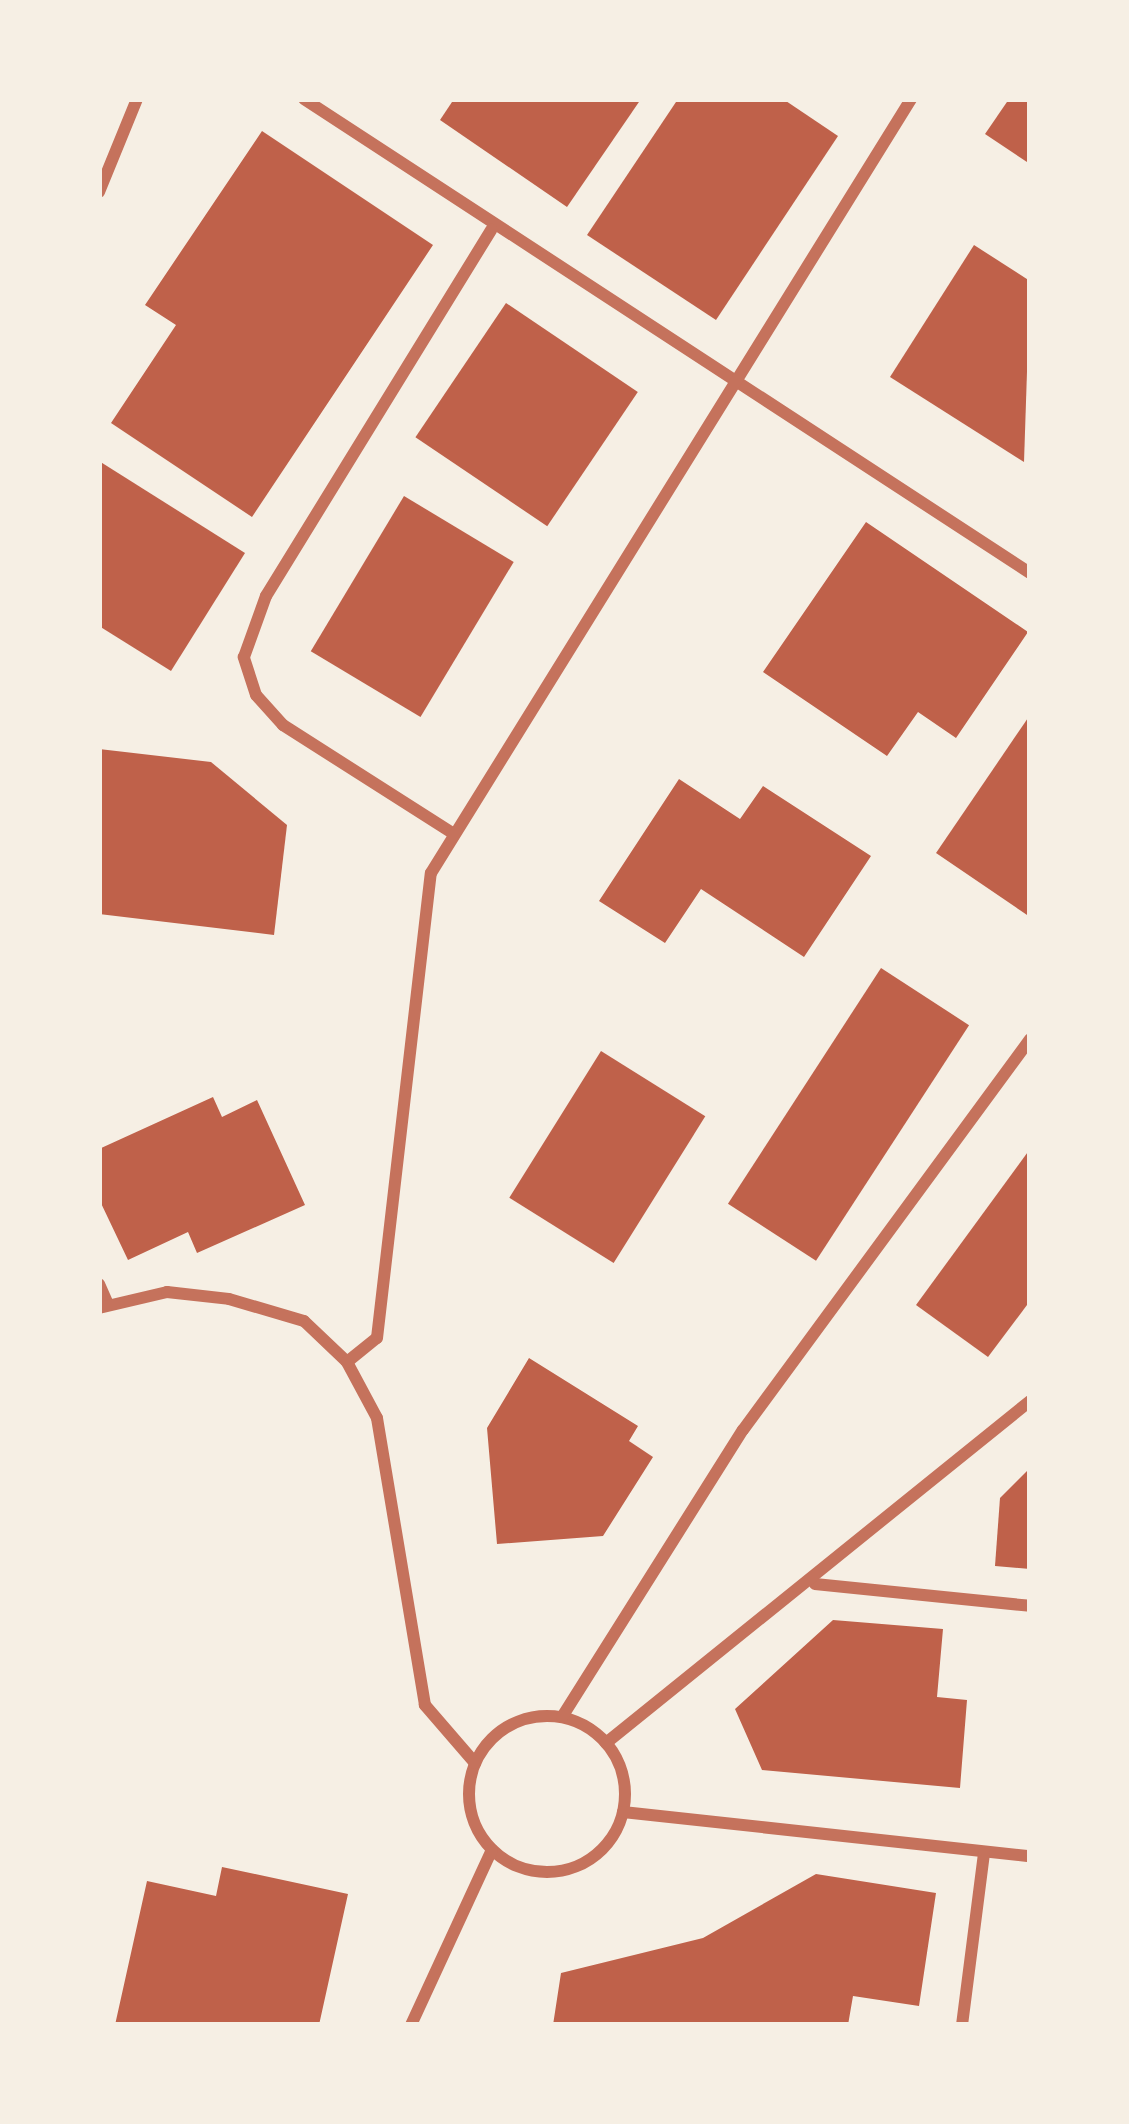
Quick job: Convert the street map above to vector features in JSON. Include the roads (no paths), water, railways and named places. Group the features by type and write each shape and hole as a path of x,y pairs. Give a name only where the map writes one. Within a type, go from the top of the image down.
{"street":[{"path":"99,192 137,99"},
{"path":"304,99 491,230 1030,573"},
{"path":"347,1362 377,1337 420,935 431,873 911,99"},
{"path":"454,834 283,725 256,695 244,657 266,596 491,230"},
{"path":"562,1717 743,1430 1030,1039"},
{"path":"99,1284 103,1306 167,1292 229,1299 304,1321 347,1362 377,1418 424,1706 475,1763"},
{"path":"606,1743 814,1584 1030,1401"},
{"path":"814,1584 1030,1606"},
{"path":"562,1717 606,1743 623,1812 599,1852 557,1872 492,1850 470,1810 475,1763 510,1724 562,1717"},
{"path":"623,1812 1030,1856"},
{"path":"411,2025 492,1850"},
{"path":"962,2025 984,1852"}]}
